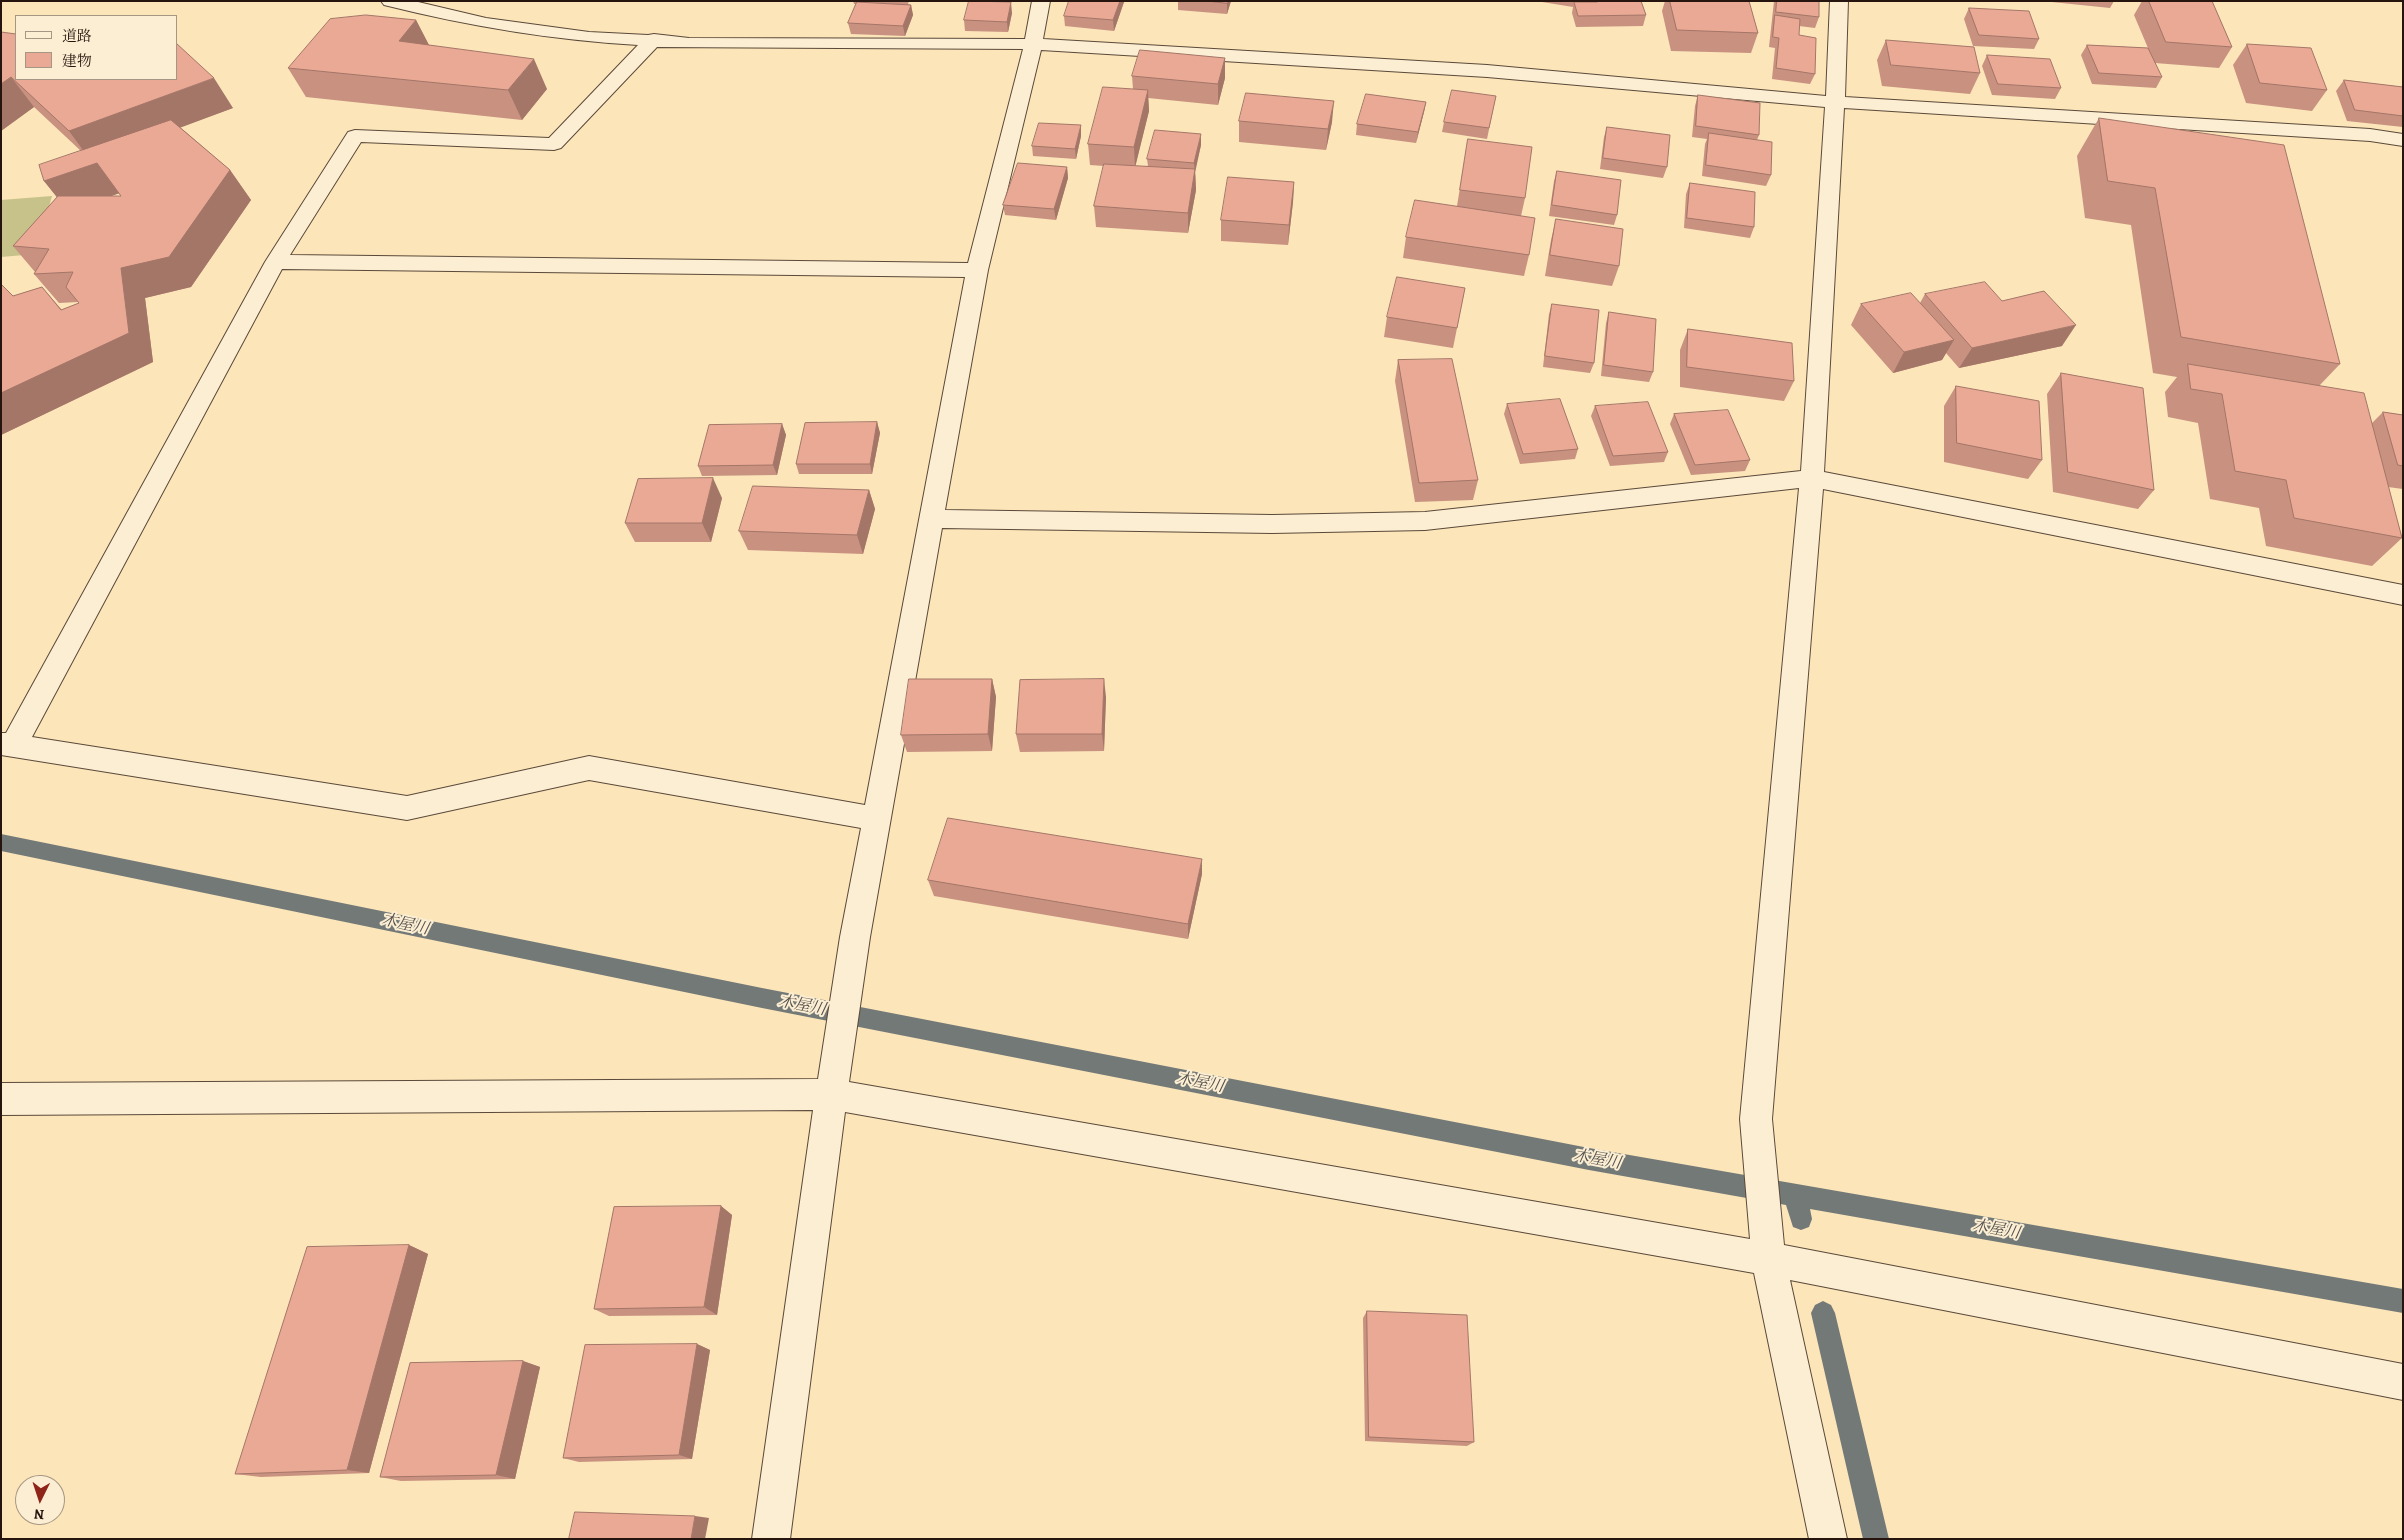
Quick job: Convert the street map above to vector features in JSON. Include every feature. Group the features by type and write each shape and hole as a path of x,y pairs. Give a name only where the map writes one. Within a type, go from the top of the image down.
{"street":[{"path":"390,1 496,24 589,37 654,39 689,43 1033,44 1487,71 1835,102 2370,135 2403,140"},
{"path":"771,1539 831,1094 855,937 977,270 1033,44 1041,1"},
{"path":"1828,1539 1768,1259 1756,1119 1812,478 1835,102 1839,1"},
{"path":"654,39 554,144 355,136 276,262 7,745 407,808 589,768 876,819"},
{"path":"276,262 977,270"},
{"path":"931,519 1272,524 1425,521 1812,478 2403,595"},
{"path":"1,1099 831,1094 1768,1259 2403,1382"}],"shaded area":[{"path":"52,196 36,254 1,257 1,200"}],"building":[{"path":"969,1 1011,2 1007,22 964,20"},
{"path":"1069,1 1120,1 1113,20 1064,16"},
{"path":"1207,1 1228,1 1227,3"},
{"path":"1641,1 1646,15 1578,16 1574,2"},
{"path":"1670,1 1749,1 1758,33 1677,30"},
{"path":"1777,1 1819,1 1819,17 1776,12"},
{"path":"2149,1 2212,1 2232,47 2166,42"},
{"path":"857,2 911,5 903,26 848,23"},
{"path":"1969,8 2029,11 2039,39 1979,35"},
{"path":"366,15 416,20 399,41 534,59 508,90 288,68 330,19"},
{"path":"1775,15 1800,19 1799,35 1816,38 1815,74 1776,68 1779,38 1773,37"},
{"path":"1,32 15,34 15,80 178,80 178,45 214,78 69,131 11,77 1,84"},
{"path":"1886,40 1974,47 1980,73 1891,65"},
{"path":"2247,44 2311,48 2327,90 2260,83"},
{"path":"2087,45 2148,48 2162,77 2099,73"},
{"path":"1140,50 1225,58 1218,84 1132,76"},
{"path":"1987,55 2050,59 2061,88 1998,84"},
{"path":"2344,80 2403,87 2403,116 2355,110"},
{"path":"1103,87 1148,90 1134,147 1088,144"},
{"path":"1452,90 1496,96 1489,128 1444,122"},
{"path":"1246,93 1334,101 1328,129 1239,121"},
{"path":"1366,94 1426,102 1418,132 1357,124"},
{"path":"1698,95 1760,103 1759,135 1696,126"},
{"path":"2099,118 2284,145 2340,364 2181,337 2155,188 2108,181"},
{"path":"171,120 230,170 169,257 121,268 129,333 1,393 1,284 13,296 42,287 61,310 79,303 66,287 73,272 34,274 49,249 13,246 58,196 121,196 97,163 44,181 39,165"},
{"path":"1039,123 1081,125 1075,149 1032,146"},
{"path":"1607,127 1670,135 1667,167 1603,158"},
{"path":"1155,130 1201,134 1194,163 1147,159"},
{"path":"1709,133 1772,142 1771,175 1706,165"},
{"path":"1468,139 1532,147 1525,198 1460,190"},
{"path":"1018,163 1067,167 1054,209 1003,205"},
{"path":"1104,164 1195,169 1188,213 1094,206"},
{"path":"1557,171 1621,180 1617,215 1552,205"},
{"path":"1228,177 1294,182 1289,225 1221,220"},
{"path":"1690,183 1755,192 1754,227 1687,218"},
{"path":"1415,200 1535,218 1529,255 1406,237"},
{"path":"1556,219 1623,229 1619,266 1550,255"},
{"path":"1397,277 1465,288 1457,328 1387,317"},
{"path":"1985,282 2002,301 2044,291 2076,325 1972,348 1925,294"},
{"path":"1911,293 1954,340 1904,352 1861,304"},
{"path":"1552,304 1599,310 1594,363 1545,356"},
{"path":"1609,312 1656,319 1653,372 1604,365"},
{"path":"1688,329 1792,343 1794,381 1687,367"},
{"path":"1452,359 1478,480 1419,483 1398,360"},
{"path":"2188,364 2364,393 2402,538 2294,518 2286,480 2235,471 2222,394 2191,389"},
{"path":"2061,373 2143,388 2154,490 2068,472"},
{"path":"1956,386 2039,401 2042,460 1957,443"},
{"path":"1560,399 1578,449 1523,454 1507,404"},
{"path":"1648,402 1668,452 1613,456 1595,406"},
{"path":"1728,410 1750,460 1695,465 1674,414"},
{"path":"2383,412 2403,415 2403,466 2398,465"},
{"path":"877,422 870,464 796,464 805,423"},
{"path":"782,424 773,465 698,466 709,425"},
{"path":"713,478 702,523 625,523 638,479"},
{"path":"753,486 869,490 857,535 739,531"},
{"path":"909,679 992,679 988,734 901,735"},
{"path":"1104,679 1102,734 1016,734 1020,680"},
{"path":"948,818 1202,859 1188,924 928,880"},
{"path":"721,1206 704,1307 594,1309 614,1207"},
{"path":"409,1245 347,1470 235,1474 307,1247"},
{"path":"1367,1311 1467,1315 1474,1442 1369,1437"},
{"path":"697,1344 679,1455 563,1458 585,1345"},
{"path":"523,1361 496,1475 380,1477 410,1363"},
{"path":"575,1512 695,1516 691,1539 569,1539"}],"waterway":[{"name":"木屋川","path":"1,842 762,998 1589,1159 2403,1301"},
{"path":"1795,1195 1801,1219"},
{"path":"1823,1313 1876,1539"}]}
